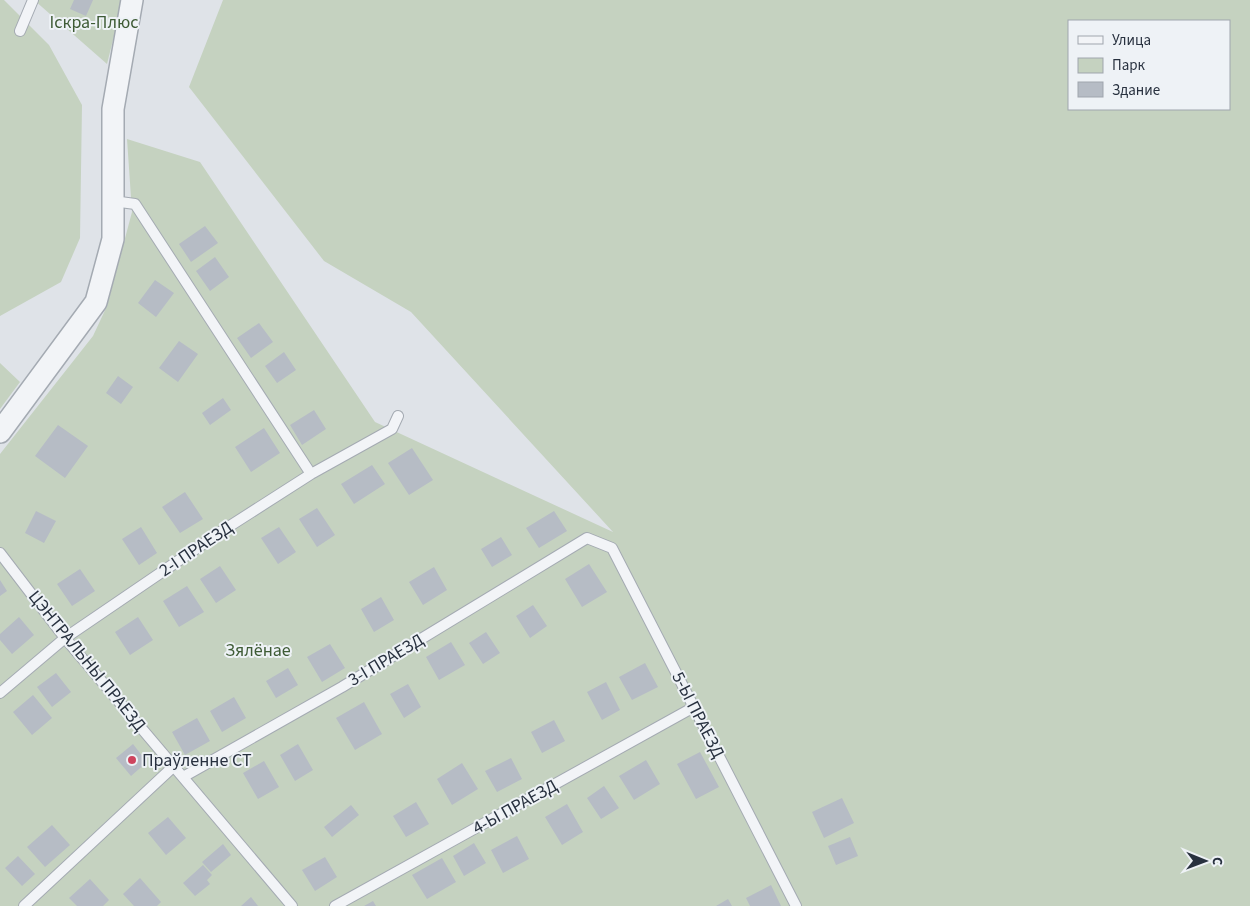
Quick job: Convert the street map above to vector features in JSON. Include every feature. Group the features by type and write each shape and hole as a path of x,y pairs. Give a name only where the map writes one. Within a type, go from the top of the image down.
{"street":[{"path":"0,432 96,302 113,239 113,109 132,0"}],"lane":[{"path":"20,31 33,0"},
{"path":"113,201 135,204 311,474"},
{"name":"2-І ПРАЕЗД","path":"0,693 65,638 222,531 311,474 392,429 398,416"},
{"name":"5-Ы ПРАЕЗД","path":"587,538 612,548 796,906"},
{"name":"3-І ПРАЕЗД","path":"183,777 342,687 587,538"},
{"name":"ЦЭНТРАЛЬНЫ ПРАЕЗД","path":"0,553 65,638 292,906"},
{"name":"4-Ы ПРАЕЗД","path":"335,906 694,707"},
{"path":"24,906 174,766"}],"green space":[{"path":"0,0 4,0 49,45 82,105 80,238 61,282 0,316"},
{"name":"Іскра-Плюс","path":"34,0 123,0 107,64 42,7"},
{"name":"Зялёнае","path":"223,0 1250,0 1250,906 0,906 0,454 93,336 107,306 132,212 127,139 200,162 375,422 613,532 411,312 324,261 189,87"},
{"path":"0,363 20,382 0,409"}],"building":[{"path":"74,0 93,0 86,16 70,9"},
{"path":"205,226 218,243 191,262 179,244"},
{"path":"215,257 229,277 210,291 196,271"},
{"path":"155,280 174,293 156,317 138,303"},
{"path":"259,323 273,342 251,358 237,338"},
{"path":"179,341 198,354 178,382 159,368"},
{"path":"284,352 296,370 277,383 265,366"},
{"path":"118,376 133,387 121,404 106,393"},
{"path":"223,398 231,410 210,425 202,413"},
{"path":"314,410 326,429 302,445 290,425"},
{"path":"58,425 88,446 65,478 35,456"},
{"path":"264,428 280,453 251,472 235,447"},
{"path":"412,448 433,480 409,495 388,463"},
{"path":"372,465 385,484 354,504 341,484"},
{"path":"185,492 203,519 180,533 162,507"},
{"path":"317,508 335,535 317,547 299,519"},
{"path":"36,511 56,521 44,543 25,533"},
{"path":"554,511 567,531 539,548 526,528"},
{"path":"141,527 157,553 139,565 122,539"},
{"path":"279,527 296,552 278,564 261,538"},
{"path":"501,537 512,555 492,567 481,549"},
{"path":"589,564 607,592 582,607 565,579"},
{"path":"220,566 236,590 216,603 200,579"},
{"path":"434,567 447,590 423,605 409,582"},
{"path":"80,569 95,591 72,606 57,584"},
{"path":"0,580 7,591 0,596"},
{"path":"187,586 204,612 179,627 163,601"},
{"path":"381,597 394,620 374,632 361,609"},
{"path":"533,605 547,626 530,638 516,616"},
{"path":"19,617 34,635 12,654 0,640 0,634"},
{"path":"138,617 153,640 130,655 115,632"},
{"path":"486,632 500,653 483,664 469,643"},
{"path":"451,642 465,665 439,680 426,657"},
{"path":"330,644 345,668 322,682 307,657"},
{"path":"645,663 658,687 632,700 619,677"},
{"path":"288,668 298,685 276,698 266,681"},
{"path":"56,673 71,692 52,707 37,687"},
{"path":"606,682 620,710 602,720 587,692"},
{"path":"408,684 421,707 404,718 390,694"},
{"path":"33,695 52,718 32,735 13,712"},
{"path":"234,697 246,718 222,732 210,711"},
{"path":"364,702 382,734 355,750 336,718"},
{"path":"197,718 210,741 185,755 172,732"},
{"path":"554,720 565,741 542,753 531,732"},
{"name":"Праўленне СТ","path":"133,744 147,762 131,776 116,758"},
{"path":"298,744 313,770 295,781 280,755"},
{"path":"700,752 719,787 696,799 677,764"},
{"path":"511,758 522,779 497,792 485,771"},
{"path":"646,760 660,784 634,800 619,776"},
{"path":"264,761 279,787 258,799 243,773"},
{"path":"462,763 478,789 452,805 437,779"},
{"path":"604,786 619,808 601,819 587,798"},
{"path":"842,798 854,823 824,838 812,812"},
{"path":"416,802 429,824 406,837 393,816"},
{"path":"567,804 583,832 562,845 545,817"},
{"path":"351,805 359,815 332,837 324,827"},
{"path":"168,817 186,838 166,855 148,833"},
{"path":"52,825 70,845 45,867 27,847"},
{"path":"517,836 529,859 503,873 491,850"},
{"path":"850,837 858,856 836,865 828,846"},
{"path":"474,843 486,863 464,876 453,856"},
{"path":"223,844 231,855 211,872 202,862"},
{"path":"18,856 35,874 22,886 5,868"},
{"path":"325,857 337,877 315,891 302,870"},
{"path":"442,858 456,882 427,899 412,875"},
{"path":"203,865 212,875 207,880 210,884 195,896 183,883"},
{"path":"140,878 161,902 157,906 134,906 123,894"},
{"path":"90,879 109,900 103,906 77,906 69,898"},
{"path":"771,885 781,906 750,906 746,898"},
{"path":"251,897 258,906 241,906"},
{"path":"728,899 732,906 716,906"},
{"path":"373,901 376,906 364,906"}],"place":[{"name":"Праўленне СТ","path":"132,760"}]}
